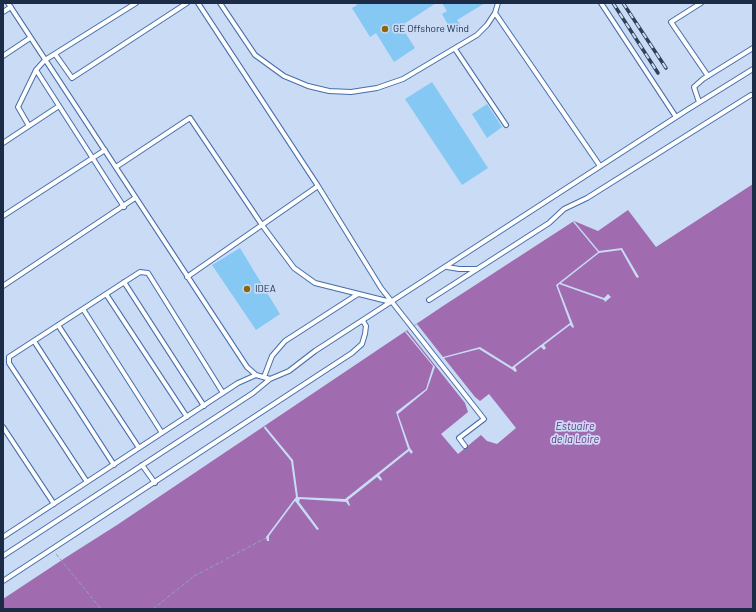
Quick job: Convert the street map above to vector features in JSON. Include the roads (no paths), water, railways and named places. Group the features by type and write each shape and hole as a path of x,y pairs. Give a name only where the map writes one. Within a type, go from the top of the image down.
{"lane":[{"path":"30,126 18,106 36,70 45,60 136,3"},
{"path":"55,54 72,78 182,4 187,3"},
{"path":"198,3 318,186 381,288 484,419 459,438 465,446"},
{"path":"220,3 255,55 284,76 308,86 329,91 352,92 378,88 403,79 455,49 477,35 487,25 495,12 498,3"},
{"path":"600,3 676,117"},
{"path":"701,3 671,22 708,76"},
{"path":"3,12 9,5 247,367 256,375 270,378"},
{"path":"495,12 600,166"},
{"path":"3,56 30,38"},
{"path":"699,102 694,87 708,76 753,48"},
{"path":"455,49 506,125"},
{"path":"3,556 253,393 270,378 289,371 315,352 600,166 753,69"},
{"path":"36,70 124,207"},
{"path":"429,300 549,223 564,209 587,198 751,95"},
{"path":"3,143 59,106"},
{"path":"116,167 190,118 262,225 294,268 315,283 392,302"},
{"path":"3,216 105,150"},
{"path":"187,277 318,186"},
{"path":"3,286 136,198"},
{"path":"447,266 459,269 477,269"},
{"path":"87,482 9,363 9,357 82,309 140,272 148,273 223,393"},
{"path":"124,282 204,406"},
{"path":"106,294 187,417"},
{"path":"264,377 272,356 284,341 358,294"},
{"path":"82,309 162,433"},
{"path":"3,581 352,353 362,344 366,326 363,321"},
{"path":"58,325 139,448"},
{"path":"34,341 114,465"},
{"path":"3,537 238,383 256,375"},
{"path":"3,427 54,504"},
{"path":"142,465 155,483"}],"water":[{"name":"Estuaire de la Loire","path":"753,184 753,609 3,609 3,599 117,525 443,306 574,221 598,231 628,210 656,247"}],"railway":[{"path":"613,3 658,73"},
{"path":"623,3 666,68"}],"place":[{"name":"GE Offshore Wind","path":"385,29"},
{"name":"IDEA","path":"247,289"}]}
